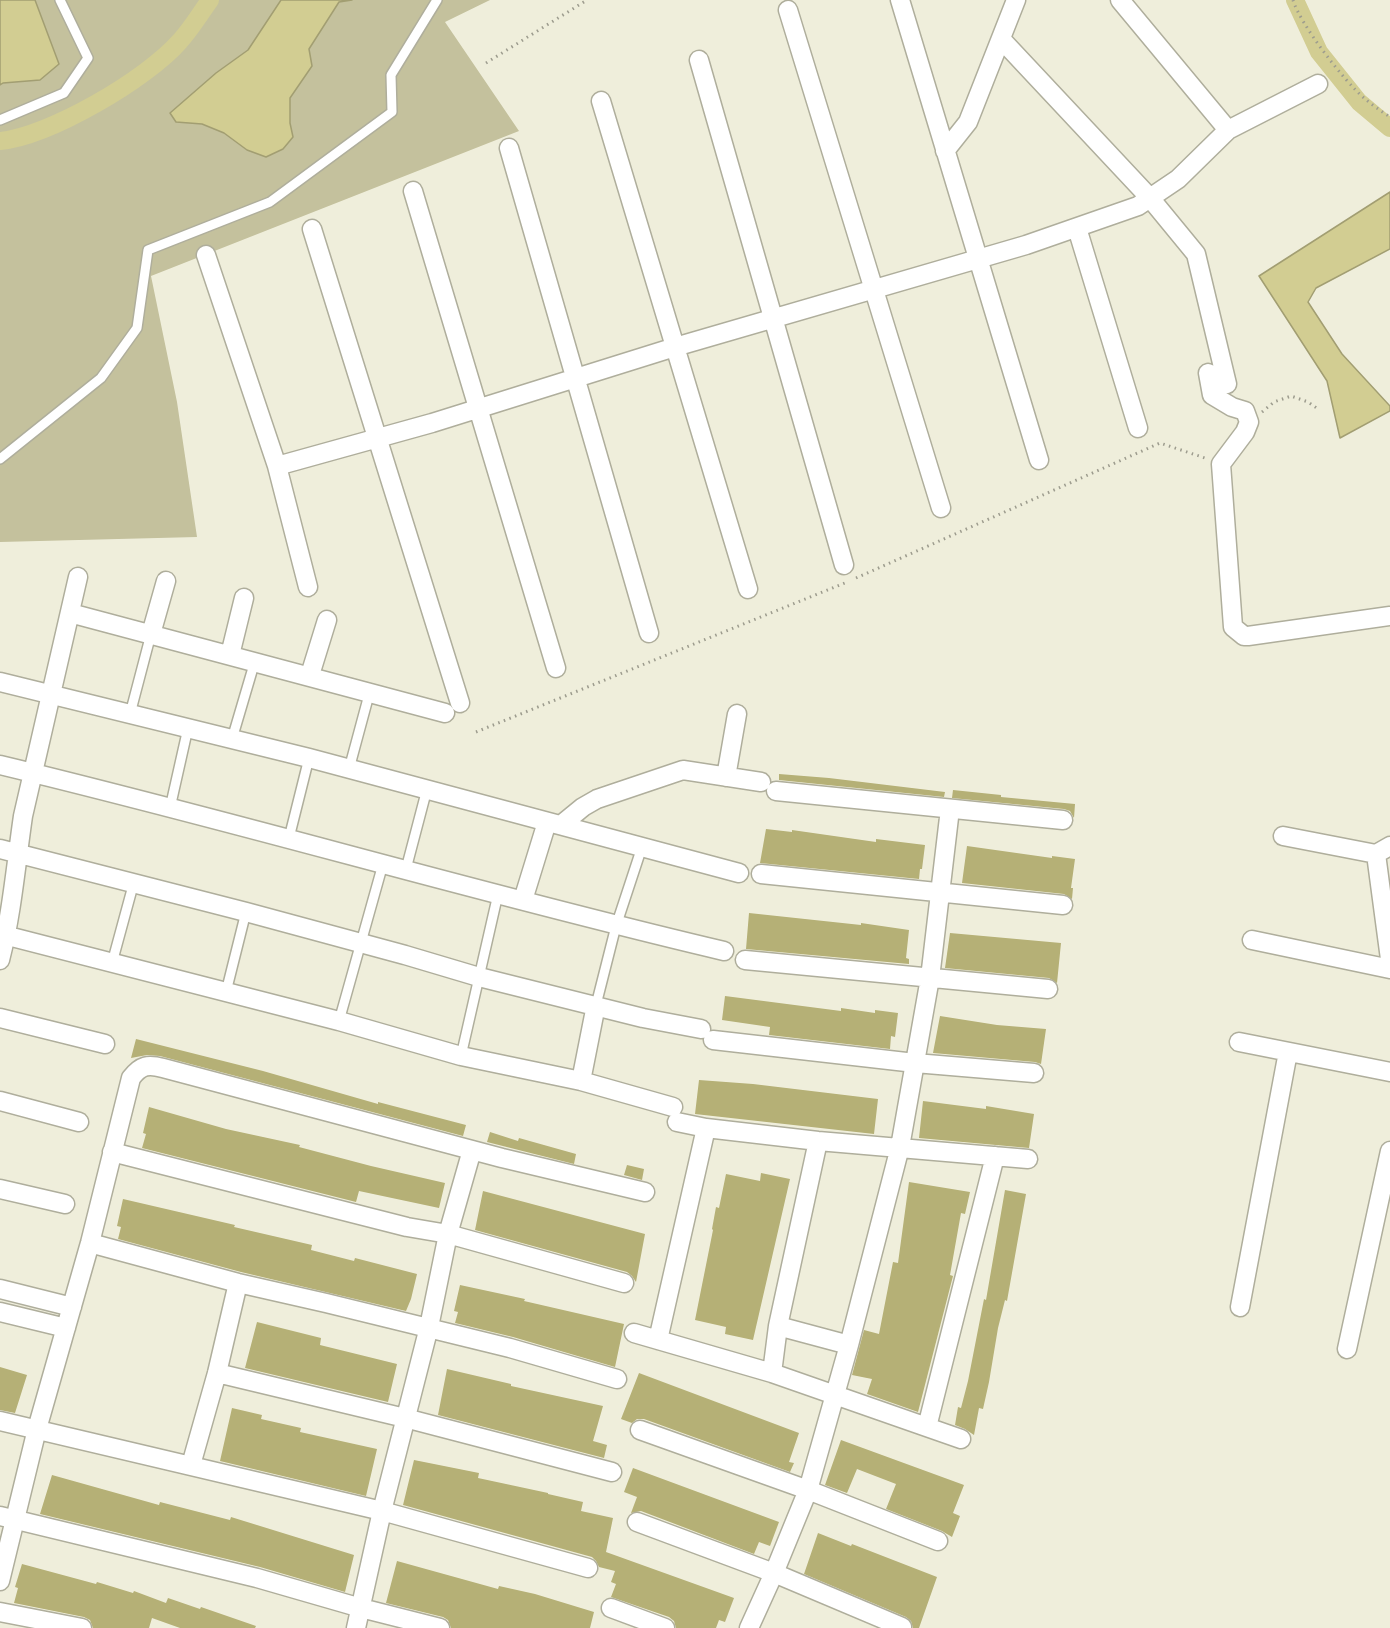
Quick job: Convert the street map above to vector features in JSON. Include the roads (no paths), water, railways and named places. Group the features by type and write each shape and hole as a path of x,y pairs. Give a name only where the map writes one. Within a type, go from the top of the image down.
{"street":[{"path":"900,0 1039,460"},
{"path":"945,151 968,122 1016,0"},
{"path":"1120,0 1228,130"},
{"path":"788,10 942,508"},
{"path":"1001,39 1150,198 1196,254 1227,384"},
{"path":"699,60 844,565"},
{"path":"277,466 978,259 1138,206 1178,179 1228,130 1318,84"},
{"path":"601,101 748,589"},
{"path":"509,148 649,633"},
{"path":"413,191 556,668"},
{"path":"1077,228 1138,428"},
{"path":"70,613 370,691 453,708 378,438 312,229"},
{"path":"206,255 277,466 308,587"},
{"path":"1208,373 1212,394 1232,407 1245,411 1249,422 1245,432 1221,464 1233,627 1244,636 1248,636 1390,616"},
{"path":"0,960 24,816 78,577"},
{"path":"151,634 166,581"},
{"path":"230,655 244,598"},
{"path":"310,675 327,620"},
{"path":"0,682 309,758 739,873"},
{"path":"726,777 737,714"},
{"path":"0,765 289,838 616,926 724,951"},
{"path":"523,900 554,824 597,799 683,770 769,786 950,809 1063,820"},
{"path":"748,1628 774,1573 808,1490 849,1345 900,1147 930,978 950,809"},
{"path":"1283,836 1383,850 1390,959"},
{"path":"0,849 134,882 479,977 707,1034 915,1063 1034,1073"},
{"path":"761,874 1063,905"},
{"path":"3,935 339,1021 461,1056 581,1081 706,1128 818,1141 1028,1159"},
{"path":"1252,940 1390,969"},
{"path":"745,960 1048,988"},
{"path":"581,1081 596,1005"},
{"path":"0,1018 105,1044"},
{"path":"1239,1042 1390,1072"},
{"path":"1240,1307 1288,1052"},
{"path":"0,1581 8,1517 37,1429 72,1307 132,1078 142,1067 149,1065 471,1150 645,1192"},
{"path":"0,1101 79,1122"},
{"path":"658,1340 706,1128"},
{"path":"772,1373 778,1326 818,1141"},
{"path":"356,1628 382,1511 429,1327 447,1234 471,1150"},
{"path":"1347,1349 1390,1151"},
{"path":"112,1152 407,1227 447,1234 624,1282"},
{"path":"927,1427 995,1156"},
{"path":"0,1189 65,1204"},
{"path":"90,1243 238,1283 429,1327 617,1379"},
{"path":"191,1465 217,1373 238,1283"},
{"path":"0,1289 72,1307"},
{"path":"0,1312 66,1328"},
{"path":"778,1326 849,1345"},
{"path":"634,1333 772,1373 961,1438"},
{"path":"217,1373 405,1418 612,1472"},
{"path":"0,1421 382,1511 588,1568"},
{"path":"640,1430 808,1490 938,1541"},
{"path":"8,1517 257,1578 440,1628"},
{"path":"637,1522 774,1573 902,1627"},
{"path":"610,1608 665,1628"},
{"path":"0,1612 82,1628"}],"lane":[{"path":"0,120 64,93 88,58 60,0"},
{"path":"0,459 101,378 137,328 148,250 270,202 392,112 391,75 437,0"},
{"path":"130,714 151,634"},
{"path":"232,739 255,661"},
{"path":"349,769 370,691"},
{"path":"170,808 188,728"},
{"path":"289,838 309,758"},
{"path":"406,869 427,789"},
{"path":"596,1005 616,926 642,847"},
{"path":"339,1021 383,864"},
{"path":"111,963 134,882"},
{"path":"461,1056 498,894"},
{"path":"226,992 246,912"}],"waterway":[{"path":"0,141 45,129 122,88 165,56 180,41 210,0"},
{"path":"1295,0 1319,52 1359,102 1390,128"}]}
